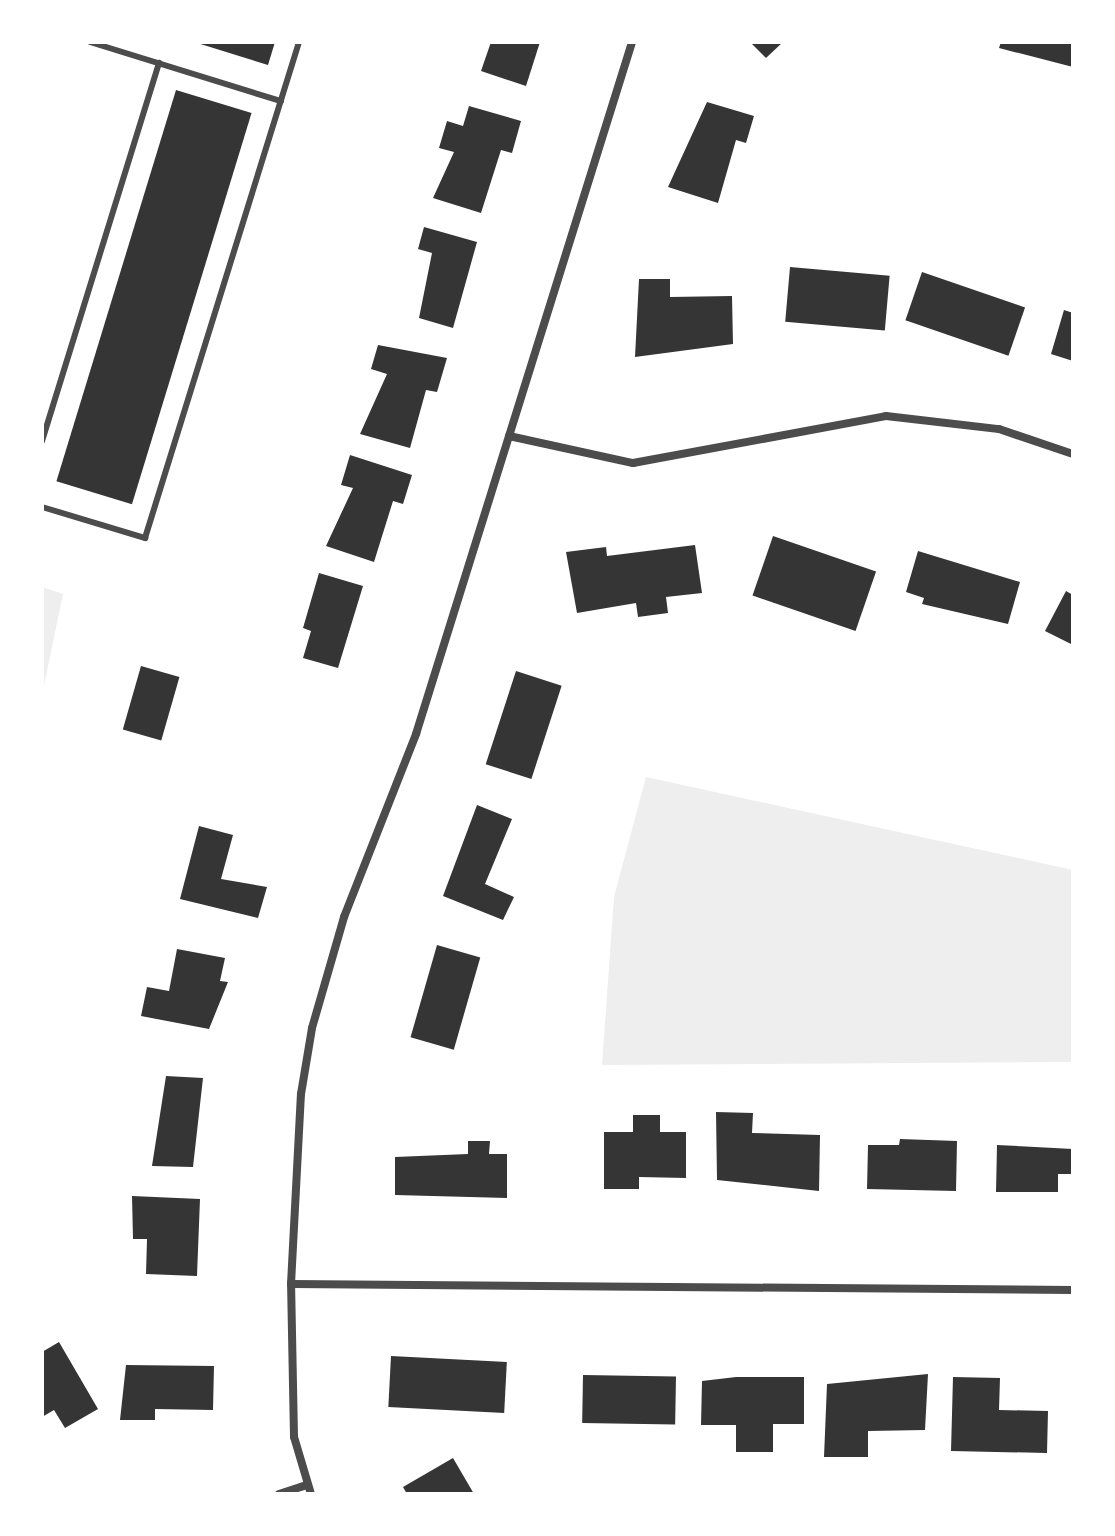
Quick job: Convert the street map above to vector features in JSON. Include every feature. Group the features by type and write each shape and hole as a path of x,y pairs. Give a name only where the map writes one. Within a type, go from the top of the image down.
{"street":[{"path":"311,1494 294,1437 291,1284 301,1094 312,1028 509,436 632,42"},
{"path":"509,436 633,463 886,416 999,429 1073,454"},
{"path":"291,1284 1073,1290"},
{"path":"279,1494 306,1485"}],"lane":[{"path":"90,42 281,101"},
{"path":"42,507 145,538 299,42"},
{"path":"42,441 159,63"}],"shaded area":[{"path":"42,587 63,594 42,695"},
{"path":"646,777 1073,870 1073,1062 602,1065 614,897"}],"building":[{"path":"194,42 275,42 268,65"},
{"path":"491,42 540,42 526,86 481,71"},
{"path":"750,42 783,42 766,58"},
{"path":"1001,42 1073,42 1073,67 999,48"},
{"path":"176,90 252,113 132,504 56,481"},
{"path":"707,102 754,116 746,143 736,140 718,203 668,187"},
{"path":"469,106 521,121 512,153 501,150 481,213 433,198 454,152 439,148 447,121 463,126"},
{"path":"424,227 477,242 453,328 419,318 432,253 418,249"},
{"path":"790,267 890,276 885,331 785,322"},
{"path":"922,272 1025,307 1008,356 905,320"},
{"path":"639,279 670,279 670,297 732,296 733,344 635,357"},
{"path":"1064,310 1073,313 1073,361 1051,354"},
{"path":"378,345 447,358 437,392 426,390 410,448 360,434 387,374 371,369"},
{"path":"350,455 412,475 403,504 393,501 374,562 326,546 353,488 341,485"},
{"path":"773,536 876,571 856,631 752,596"},
{"path":"695,545 702,593 666,597 668,613 638,617 636,603 577,613 566,552 606,547 607,556"},
{"path":"918,551 1020,582 1008,624 922,604 924,598 906,592"},
{"path":"319,573 363,586 338,668 303,658 311,631 303,628"},
{"path":"1066,591 1073,595 1073,645 1045,631"},
{"path":"141,666 179,677 161,740 123,729"},
{"path":"516,671 562,686 531,779 486,764"},
{"path":"477,805 512,819 485,884 514,897 503,920 443,896"},
{"path":"199,826 233,835 221,879 267,887 258,918 180,899"},
{"path":"437,945 480,957 454,1050 411,1037"},
{"path":"177,949 225,958 220,981 228,982 209,1029 141,1016 147,987 169,991"},
{"path":"166,1076 203,1078 193,1167 152,1166"},
{"path":"716,1112 753,1113 752,1133 820,1135 819,1191 717,1180"},
{"path":"633,1115 660,1115 660,1132 686,1132 686,1178 639,1177 639,1189 604,1189 604,1132 633,1132"},
{"path":"900,1139 957,1141 956,1191 867,1189 868,1145 899,1145"},
{"path":"468,1141 490,1141 489,1154 507,1154 507,1198 395,1195 395,1157 468,1154"},
{"path":"997,1145 1073,1149 1073,1174 1058,1174 1058,1192 996,1192"},
{"path":"132,1196 200,1199 197,1276 146,1274 147,1239 133,1239"},
{"path":"59,1342 98,1409 65,1428 54,1410 42,1417 42,1352"},
{"path":"391,1356 507,1362 504,1413 388,1407"},
{"path":"126,1365 214,1366 213,1410 155,1409 155,1420 120,1420"},
{"path":"928,1374 925,1430 868,1431 868,1457 824,1457 827,1384"},
{"path":"583,1375 676,1377 675,1425 582,1423"},
{"path":"736,1377 804,1377 804,1424 773,1424 773,1452 736,1452 736,1425 701,1425 702,1381"},
{"path":"953,1377 1000,1378 999,1410 1048,1411 1047,1453 951,1451"},
{"path":"453,1458 474,1494 407,1494 403,1487"}]}
